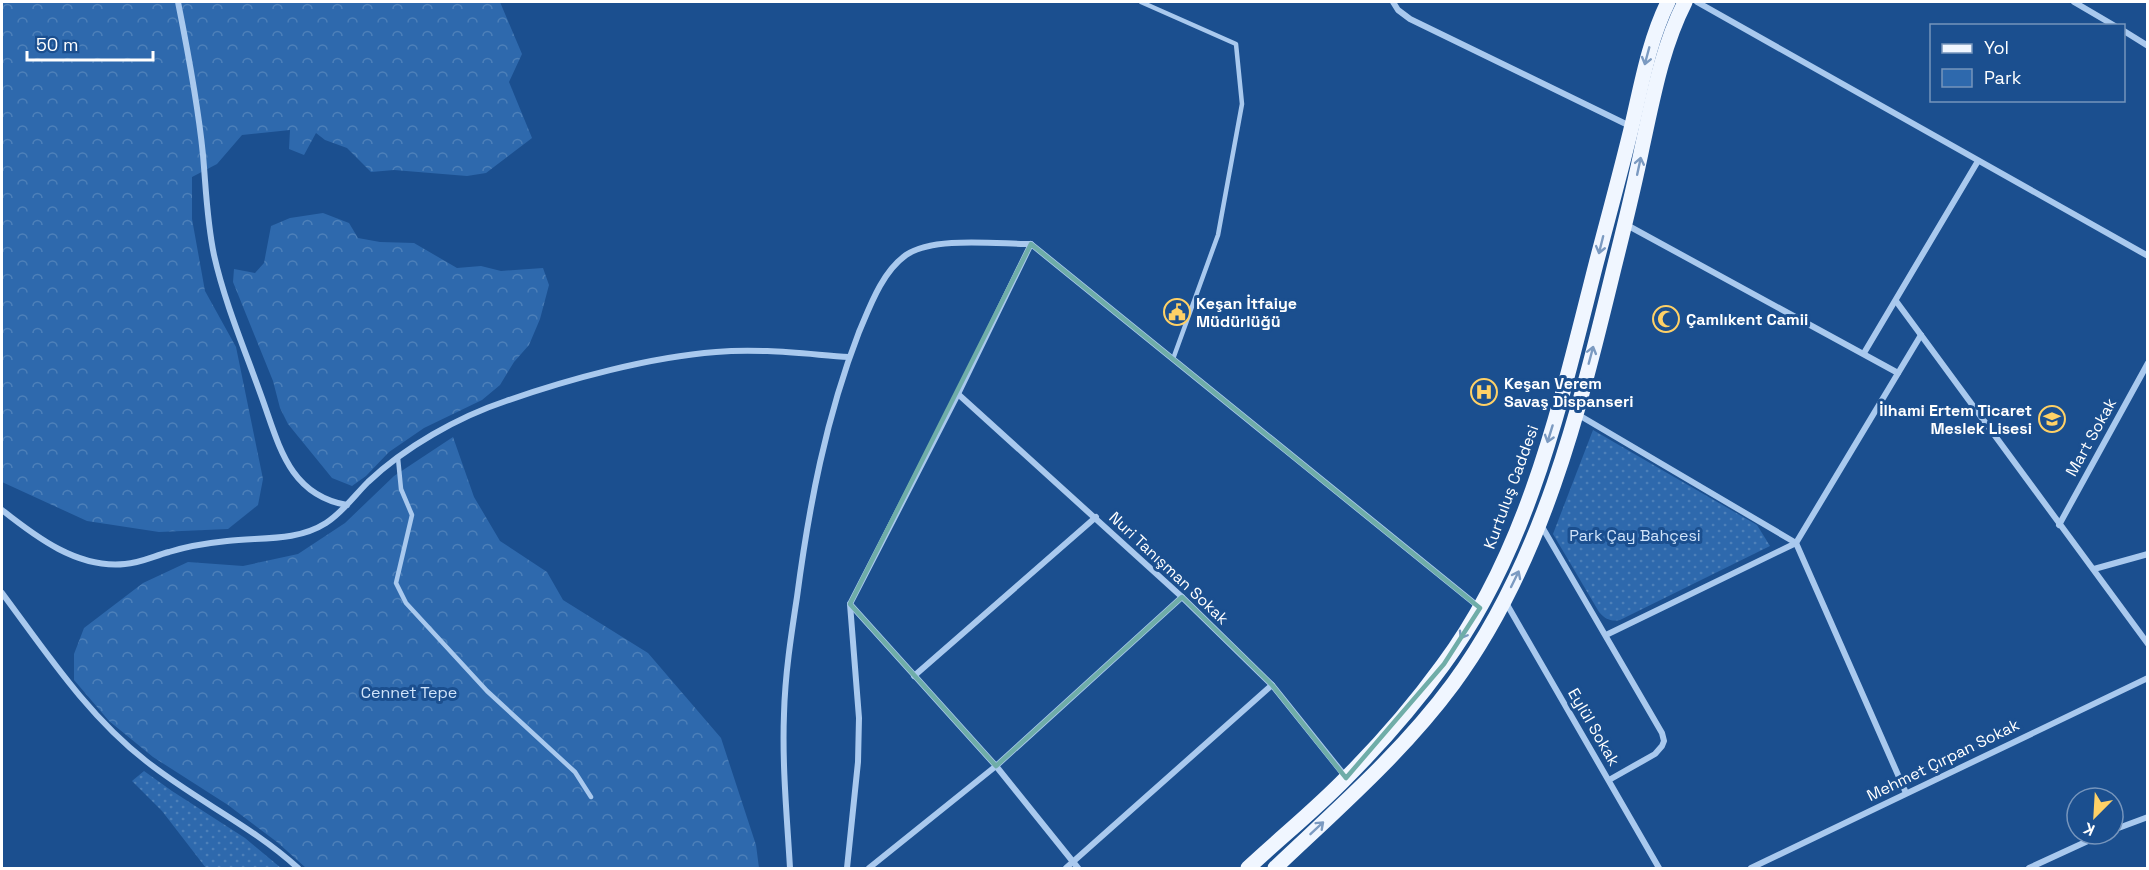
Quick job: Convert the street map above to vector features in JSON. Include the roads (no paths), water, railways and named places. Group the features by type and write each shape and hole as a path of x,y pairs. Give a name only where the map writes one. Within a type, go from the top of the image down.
{"main road":[{"name":"Kurtuluş Caddesi","path":"1260,865 1346,778 1431,681 1480,608 1515,534 1544,455 1580,329 1647,56 1668,2"},
{"name":"Kurtuluş Caddesi","path":"1260,865 1375,772 1430,713 1470,659 1505,600 1540,524 1576,413 1625,224 1663,59 1685,2"}],"street":[{"path":"178,2 198,115 208,223 219,274 235,324 281,451 303,484 332,502 347,505"},
{"path":"1394,2 1398,9 1410,19 1631,126"},
{"path":"1697,2 2148,256"},
{"path":"2074,2 2112,24"},
{"path":"2125,32 2148,46"},
{"path":"1864,353 1978,161"},
{"path":"1625,224 1898,373"},
{"path":"790,868 784,715 787,669 812,496 825,439 849,357 866,313 893,267 904,256 919,248 934,244 1031,244 1480,608"},
{"path":"847,868 858,762 859,717 850,604 958,394 1031,244"},
{"path":"1896,301 2148,644"},
{"path":"1606,635 1796,543 1921,335"},
{"path":"2,510 37,537 64,552 96,562 123,565 206,544 248,538 293,536 324,524 398,458 441,430 504,401 586,377 669,358 717,351 849,357"},
{"name":"Mart Sokak","path":"2059,525 2148,363"},
{"name":"Nuri Tanışman Sokak","path":"958,394 1182,597 1272,685 1346,778"},
{"path":"1576,413 1796,543 1906,793"},
{"path":"914,676 1095,517"},
{"path":"1540,524 1662,733 1664,741 1654,754 1609,780"},
{"path":"2094,569 2148,554"},
{"path":"2,593 83,701 113,732 147,762 247,827 298,868"},
{"path":"869,868 996,766 1182,597"},
{"name":"Eylül Sokak","path":"1505,600 1659,868"},
{"path":"850,604 996,766 1078,868"},
{"name":"Mehmet Çırpan Sokak","path":"1751,868 2148,678"},
{"path":"1066,868 1272,685"},
{"path":"2125,826 2147,819"},
{"path":"2029,868 2077,846"}],"lane":[{"path":"1142,2 1236,44 1242,104 1218,235 1173,359"},
{"path":"398,458 402,489 412,515 396,584 406,603 487,691 575,772 591,797"}],"place":[{"name":"Keşan İtfaiye Müdürlüğü","path":"1177,312"},
{"name":"Çamlıkent Camii","path":"1666,319"},
{"name":"Keşan Verem Savaş Dispanseri","path":"1484,392"},
{"name":"İlhami Ertem Ticaret Meslek Lisesi","path":"2052,419"}],"park label":[{"name":"Park Çay Bahçesi","path":"1635,535"},
{"name":"Cennet Tepe","path":"409,692"}]}
